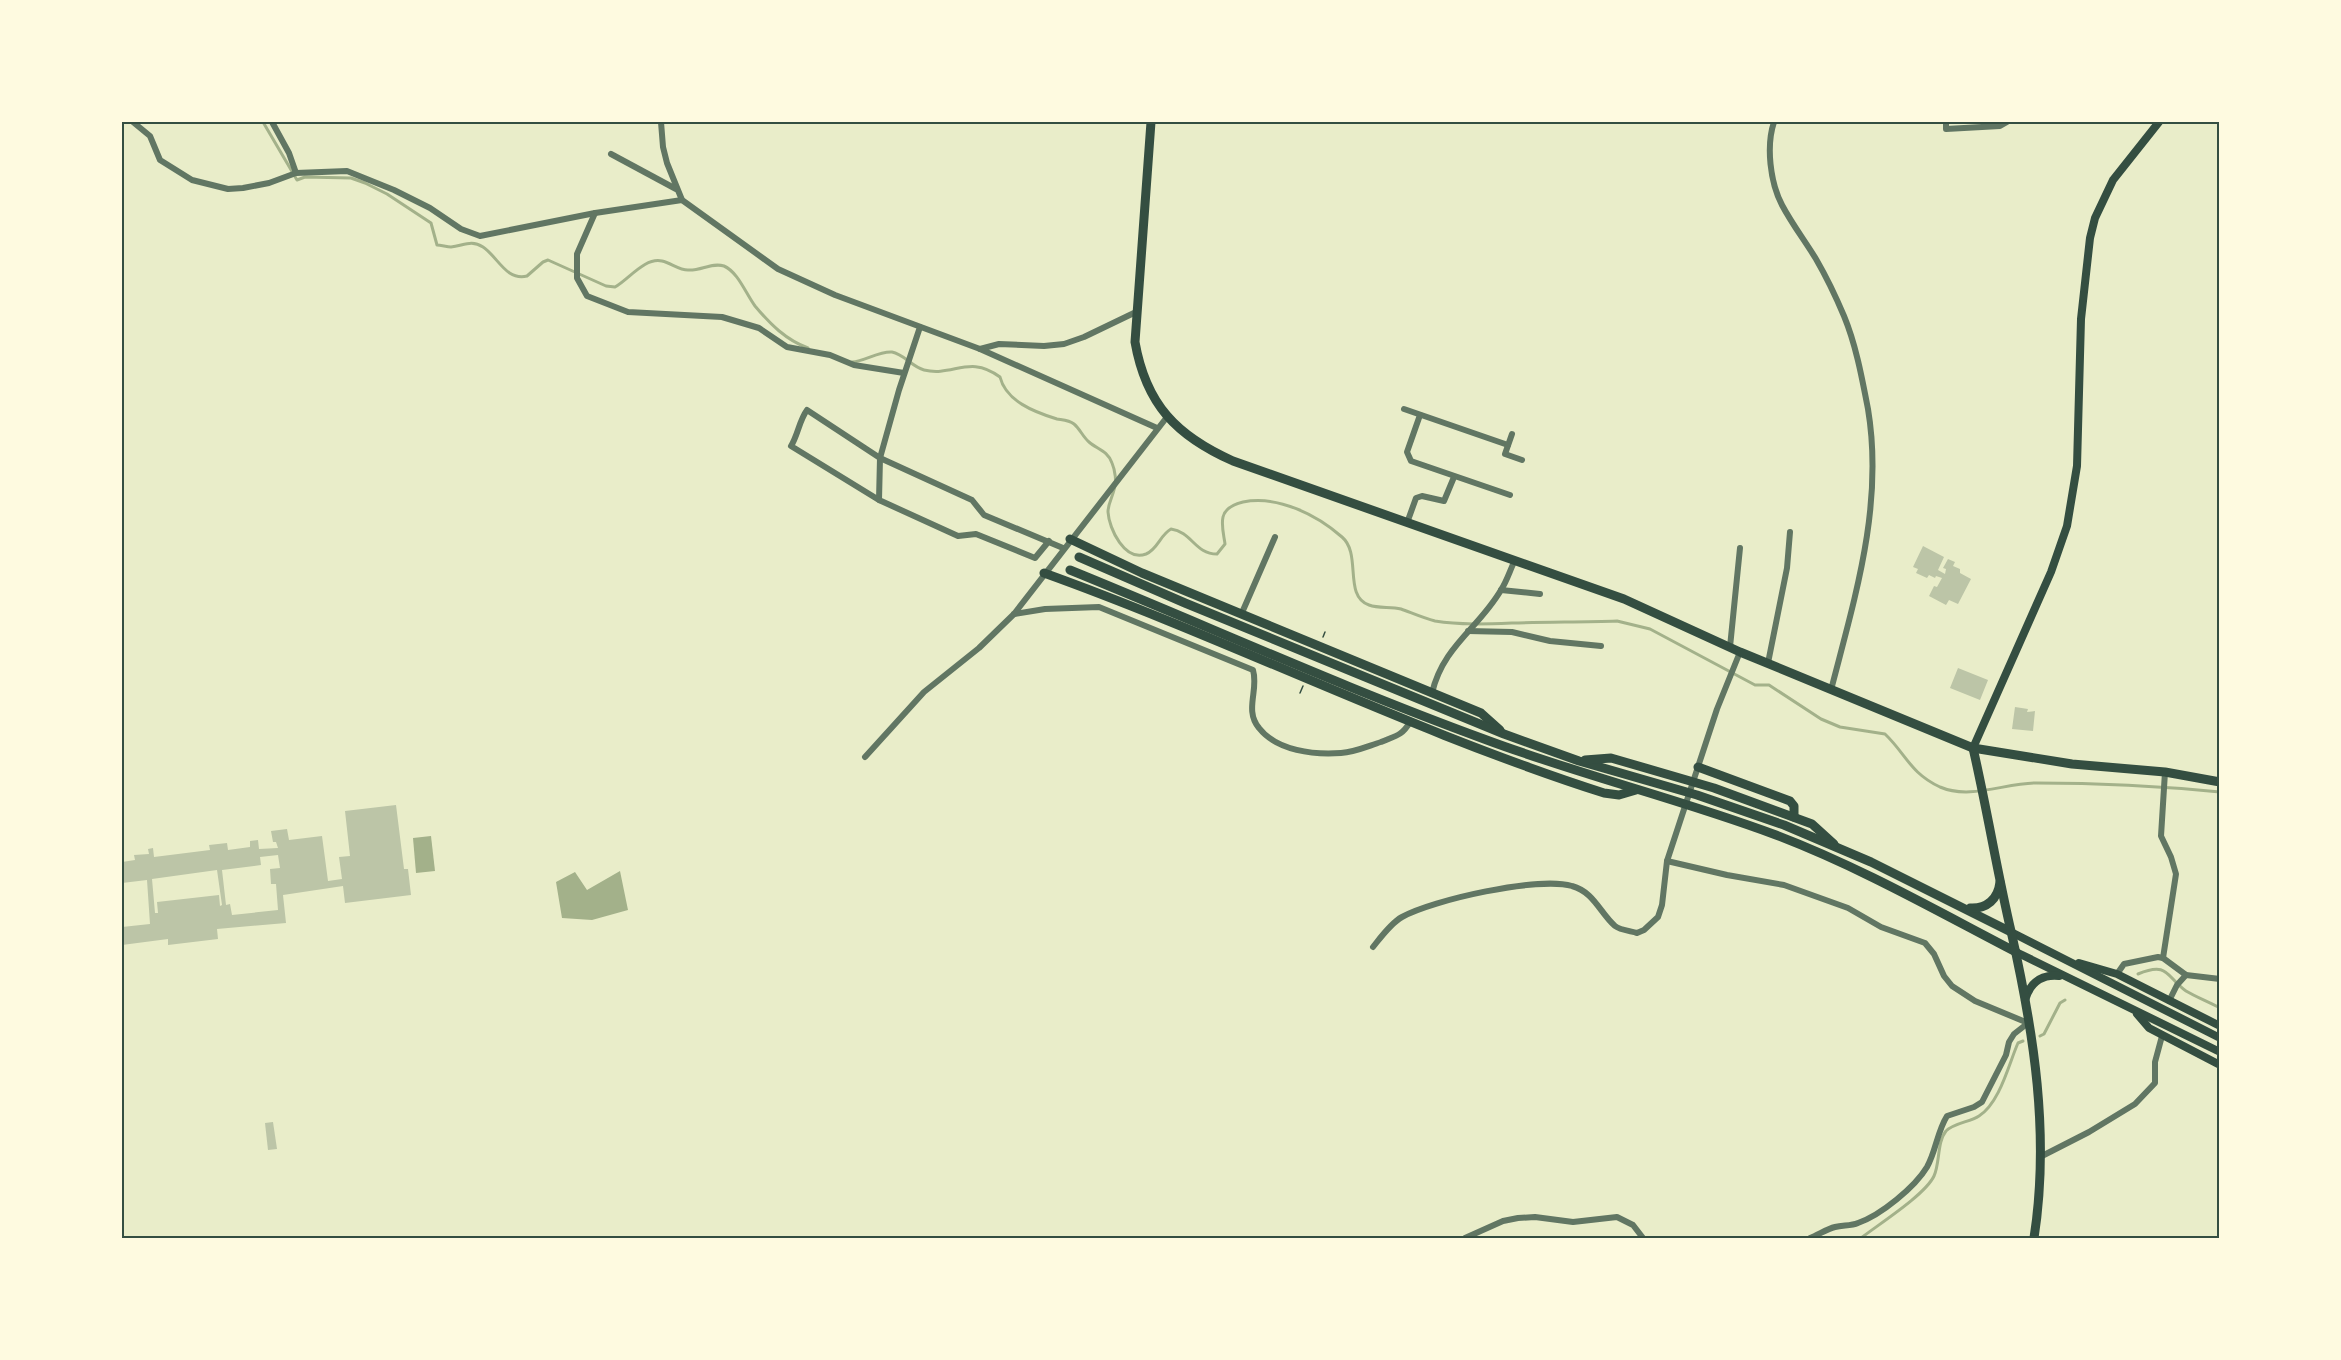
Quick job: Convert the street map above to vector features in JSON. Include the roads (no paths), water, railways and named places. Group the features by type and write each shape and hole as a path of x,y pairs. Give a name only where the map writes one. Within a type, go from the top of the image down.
{"main road":[{"path":"1151,122 1135,334 1140,364 1149,390 1167,417 1194,441 1233,461 1624,599 1730,647 1738,657 1768,663 1973,748 2072,764 2220,782"},
{"path":"2034,1239 2041,1191 2039,1095 2016,952 1973,748 2051,572 2067,526 2077,466 2081,319 2090,238 2095,218 2113,180 2147,134 2159,122"},
{"path":"1070,539 1142,573 1241,615 1481,713 1504,734"},
{"path":"1079,557 1504,734 1579,761 1740,809 1836,846 1964,907 2053,955 2220,1038"},
{"path":"1070,570 1478,737 1567,769 1738,821 1810,848 1875,878 2068,979 2220,1052"},
{"path":"1044,573 1137,608 1485,753 1604,793 1619,795 1638,789"},
{"path":"1579,761 1611,758 1714,788 1817,827 1836,846"},
{"path":"1697,769 1790,801 1794,806 1794,817"},
{"path":"1964,907 1980,908 1990,904 2000,887 2001,877"},
{"path":"2053,955 2117,974 2220,1026"},
{"path":"2024,1001 2028,990 2041,978 2057,976 2068,979"},
{"path":"2134,1011 2149,1028 2220,1065"}],"street":[{"path":"133,122 150,136 160,160 192,180 228,189 276,182 296,173 332,170 357,174 430,208 461,229 480,236 595,213 682,200"},
{"path":"272,122 289,153 296,173"},
{"path":"661,122 663,147 682,200 778,269 835,295 980,349 1157,428"},
{"path":"1774,122 1770,135 1775,186 1782,205 1826,277 1845,318 1857,359 1868,412 1873,488 1871,515 1855,598 1831,690"},
{"path":"1946,122 1946,129 2000,126 2007,122"},
{"path":"611,154 677,189"},
{"path":"595,213 577,250 577,273 587,296 628,312 722,317 759,328 786,346 830,355 854,365 904,373"},
{"path":"980,349 999,344 1044,346 1064,344 1136,312"},
{"path":"879,500 880,458 904,373 920,327"},
{"path":"1404,409 1508,445"},
{"path":"1048,541 1035,558 976,534 958,536 879,500 791,446 798,435 802,416 807,410 880,458 972,500 984,515 1048,541 1063,548"},
{"path":"1420,415 1407,452 1408,459 1510,495"},
{"path":"865,757 924,692 979,648 1014,614 1167,417"},
{"path":"1512,434 1505,454 1522,460"},
{"path":"1407,523 1416,498 1422,496 1444,501 1454,477"},
{"path":"1768,663 1787,568 1790,532"},
{"path":"1241,615 1275,537"},
{"path":"1730,647 1740,548"},
{"path":"1432,693 1436,674 1445,658 1501,590 1515,560"},
{"path":"1501,590 1540,594"},
{"path":"1014,614 1045,609 1099,607 1253,670"},
{"path":"1468,630 1512,632 1550,641 1601,646"},
{"path":"1373,947 1399,918 1429,905 1519,885 1547,883 1573,886 1596,901 1616,927 1637,933 1644,930 1658,917 1662,905 1667,861 1697,769 1738,657"},
{"path":"1257,658 1253,670 1255,676 1251,704 1254,721 1264,733 1293,749 1334,753 1350,752 1404,733 1410,722"},
{"path":"2163,958 2176,874 2161,836 2165,776"},
{"path":"1667,861 1726,875 1784,885 1848,908 1881,927 1924,943 1934,954 1944,976 1957,990 1975,1001 2028,1023 2014,1034 2009,1042 2006,1055 1982,1101 1974,1107 1947,1116 1940,1126 1934,1152 1926,1169 1910,1188 1887,1207 1858,1223 1833,1227 1810,1239"},
{"path":"2117,974 2124,964 2163,958 2185,977 2220,979"},
{"path":"2169,1001 2177,985 2185,977"},
{"path":"2042,1156 2090,1132 2141,1100 2155,1083 2155,1062 2162,1036"},
{"path":"1465,1239 1503,1221 1518,1218 1535,1217 1573,1222 1617,1217 1633,1225 1643,1239"}],"waterway":[{"path":"263,122 297,180 305,177 351,178 365,183 387,194 431,223 437,245 451,247 471,243 479,245 508,272 520,277 527,276 548,260 606,286 615,287 649,262 662,261 688,270 715,265 724,266 733,273 755,306 773,325 793,341 808,348"},
{"path":"852,362 892,352 924,370 944,371 979,367 1000,377 1008,393 1030,409 1072,423 1087,440 1110,459 1114,469 1115,487 1108,509 1109,519 1115,535 1125,549 1131,553 1138,555 1150,552 1171,529 1184,534 1203,551 1217,554 1225,544 1222,520 1228,509 1240,503 1270,501 1309,514 1342,537 1348,544 1351,554 1357,593 1361,600 1369,605 1397,608 1435,621 1454,623 1617,621 1650,629 1755,685 1769,685 1821,719 1840,727 1885,734 1922,776 1951,791 1975,791 2036,783 2128,785 2220,792"},
{"path":"2138,974 2148,970 2162,970 2186,991 2220,1008"},
{"path":"2040,1036 2044,1034 2060,1003 2065,1000"},
{"path":"1861,1238 1912,1200 1929,1184 1936,1171 1941,1141 1946,1131 1979,1116 1993,1102 2018,1043 2023,1041"}]}
